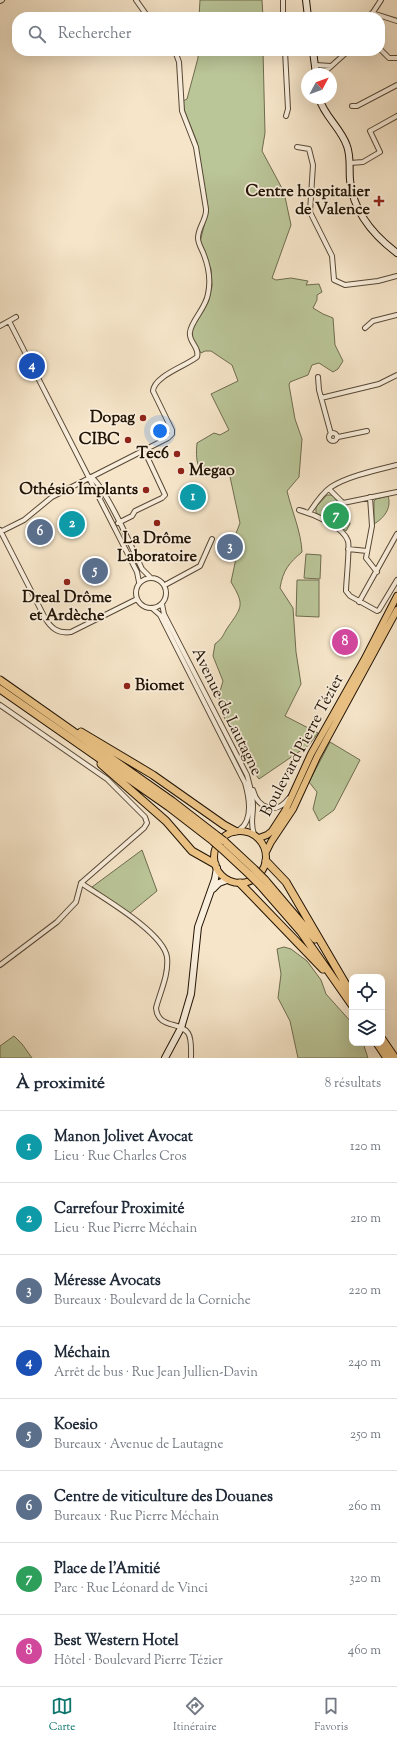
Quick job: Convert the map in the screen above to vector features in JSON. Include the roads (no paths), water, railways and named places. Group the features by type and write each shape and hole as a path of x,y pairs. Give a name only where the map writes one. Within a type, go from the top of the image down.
{"highway":[{"path":"0,680 172,801 223,845 262,882 341,984"},
{"path":"0,689 215,838"},
{"path":"12,689 152,775 224,825 237,831"},
{"path":"60,730 166,820 188,847 215,865"},
{"path":"266,861 286,882 349,1000"},
{"path":"240,883 349,991"},
{"path":"385,1043 395,1058"},
{"path":"379,1046 387,1058"}],"main road":[{"path":"306,0 307,12"},
{"path":"313,56 315,68"},
{"path":"322,104 327,114 344,138 350,162 352,192 357,207 370,228 397,253"},
{"name":"Boulevard Pierre Tézier","path":"256,836 269,834 288,806 311,754 364,660 397,596"},
{"name":"Boulevard Pierre Tézier","path":"266,852 293,809 317,757 397,610"},
{"path":"165,1058 181,1028 191,994 198,927 210,892 215,865 215,849 226,834 237,831 256,836 266,852 264,869 259,876 248,882 240,883 227,880 219,883 210,892"},
{"path":"215,865 227,880"}],"street":[{"path":"136,0 144,12"},
{"path":"282,0 283,12"},
{"path":"373,12 381,0"},
{"path":"385,18 397,21"},
{"path":"385,54 390,58 397,58"},
{"path":"137,600 78,629 64,633 56,630 45,618 0,531 24,520 52,497 168,438 172,432 153,391 153,387 161,378 197,357 197,348 190,338 190,331 205,304 210,280 208,266 198,239 198,233 206,214 206,209 196,147 182,110 179,62 177,56"},
{"path":"285,56 288,109 286,116"},
{"path":"314,65 331,66 342,56"},
{"path":"352,106 358,106 397,85"},
{"path":"350,162 363,162 380,152 370,131 397,116"},
{"path":"297,147 309,149 313,165 310,212 332,256 334,280 345,285 378,281 397,276"},
{"path":"365,328 373,322 397,315"},
{"path":"0,326 16,317"},
{"path":"9,321 90,477 137,572 139,582 136,592 137,600 144,606 152,608 162,604 166,595 165,585 157,578 150,577 139,582"},
{"path":"321,398 379,384 397,375"},
{"path":"318,377 321,398 331,434 329,436 330,440 332,442 336,441 338,437 367,431"},
{"path":"331,434 334,433 338,437"},
{"path":"113,525 132,516 135,512 165,495 144,450"},
{"path":"309,513 323,494 329,489 344,481 397,465"},
{"path":"90,477 95,479 103,491 142,569 150,577"},
{"path":"329,489 343,503 397,492"},
{"path":"370,497 372,526 366,558 377,572"},
{"path":"299,510 330,523 342,533 348,542 346,591 350,596 376,611 379,610 397,580"},
{"path":"360,602 397,534"},
{"path":"165,585 200,566 212,539"},
{"path":"348,549 367,551"},
{"name":"Avenue de Lautagne","path":"162,604 164,614 247,775 252,793 253,807 251,825 256,836"},
{"name":"Avenue de Lautagne","path":"152,608 160,615 245,783 250,804 246,822 237,831"},
{"path":"0,705 107,779 145,817 147,823 144,828 81,882 76,902 56,922 0,965"},
{"path":"247,775 252,783 256,800 265,807 271,808 276,808 285,803 300,777"},
{"path":"81,882 145,927 165,948 167,971 156,1012 161,1020 183,1028 189,1034 191,1058"}],"place":[{"name":"Centre hospitalier de Valence","path":"379,201"},
{"name":"Méchain","path":"32,366"},
{"name":"Dopag","path":"143,418"},
{"name":"CIBC","path":"128,440"},
{"name":"Tec6","path":"177,454"},
{"name":"Megao","path":"181,471"},
{"name":"Othésio Implants","path":"146,490"},
{"name":"Manon Jolivet Avocat","path":"193,497"},
{"name":"Place de l'Amitié","path":"336,516"},
{"name":"La Drôme Laboratoire","path":"157,523"},
{"name":"Carrefour Proximité","path":"72,524"},
{"name":"Centre de viticulture des Douanes","path":"40,532"},
{"name":"Méresse Avocats","path":"230,547"},
{"name":"Koesio","path":"95,571"},
{"name":"Dreal Drôme et Ardèche","path":"67,582"},
{"name":"Best Western Hotel","path":"345,642"},
{"name":"Biomet","path":"127,686"}]}
